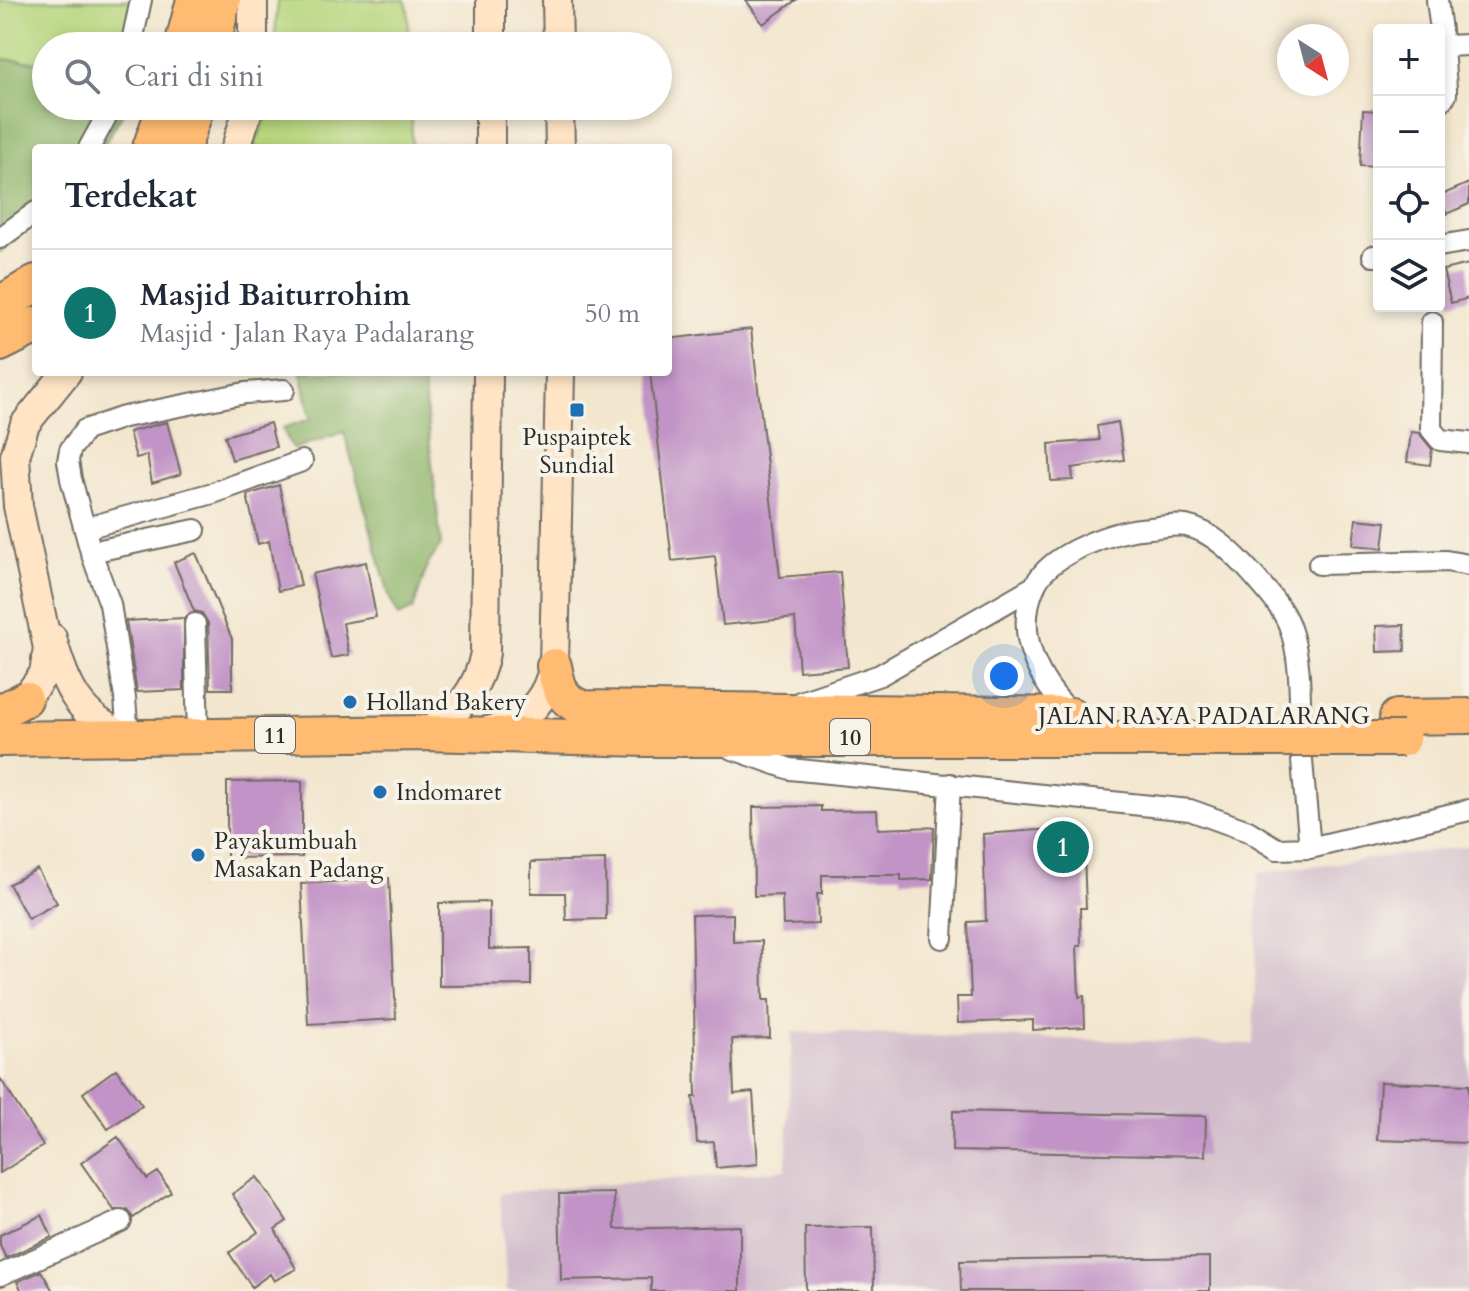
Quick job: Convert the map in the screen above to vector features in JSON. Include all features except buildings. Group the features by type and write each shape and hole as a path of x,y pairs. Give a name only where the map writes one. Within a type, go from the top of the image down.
{"highway":[{"path":"187,32 195,0"},
{"path":"215,32 222,0"},
{"path":"152,144 161,120"},
{"path":"183,144 191,120"},
{"path":"0,305 32,285"},
{"path":"0,343 32,327"},
{"name":"JALAN RAYA PADALARANG","path":"554,666 562,695 579,707 1074,715 1232,728"},
{"name":"JALAN RAYA PADALARANG","path":"1400,728 1469,716"},
{"name":"JALAN RAYA PADALARANG","path":"0,739 423,733 646,739 1232,728 1400,728 1469,738"}],"main road":[{"path":"253,0 253,32"},
{"path":"491,0 491,32"},
{"path":"557,0 558,32"},
{"path":"237,144 245,120"},
{"path":"490,120 490,144"},
{"path":"559,120 560,144"},
{"path":"13,706 40,681 48,658 45,627 16,491 14,467 17,445 30,417 64,376"},
{"path":"423,733 446,720 461,704 477,678 485,653 488,376"},
{"path":"554,666 560,376"},
{"path":"30,561 57,657 73,695 97,722 128,737"},
{"name":"JALAN RAYA PADALARANG","path":"471,733 499,729 530,712 546,693 554,666"}],"street":[{"path":"134,32 141,0"},
{"path":"1437,0 1440,24"},
{"path":"1445,46 1469,45"},
{"path":"1445,75 1445,96"},
{"path":"91,144 104,120"},
{"path":"0,238 32,215"},
{"path":"1445,245 1469,241"},
{"path":"1432,322 1431,429 1440,440 1469,443"},
{"path":"128,737 110,604 91,552 68,461 76,440 85,430 124,417 245,393 284,390"},
{"path":"86,528 213,493 302,461"},
{"path":"1074,715 1056,699 1033,661 1027,627 1035,586 1045,571 1060,560 1123,531 1187,526 1219,543 1262,585 1289,625 1300,689 1310,848"},
{"path":"91,552 195,530"},
{"path":"1319,564 1446,561 1469,565"},
{"path":"774,711 880,675 1035,586"},
{"path":"195,624 198,736"},
{"path":"699,737 790,769 1190,810 1248,831 1277,849 1310,848 1469,810"},
{"path":"942,938 950,784"},
{"path":"0,1275 121,1221"}],"shaded area":[{"path":"1469,846 1469,1291 507,1291 500,1193 786,1170 792,1032 1253,1044 1258,873"}],"green space":[{"path":"0,0 143,0 140,32 32,32 32,62 0,59"},
{"path":"278,0 405,0 408,9 409,32 275,32"},
{"path":"0,59 32,62 32,120 119,120 104,144 32,144 32,223 0,252"},
{"path":"265,120 411,120 412,144 255,144"},
{"path":"302,376 422,376 441,545 428,564 413,609 399,616 390,599 344,432 293,449 282,428 311,419"}],"place":[{"name":"Puspaiptek Sundial","path":"577,410"},
{"name":"Holland Bakery","path":"350,702"},
{"name":"Indomaret","path":"380,792"},
{"name":"Masjid Baiturrohim","path":"1063,847"},
{"name":"Payakumbuah Masakan Padang","path":"198,855"}]}
